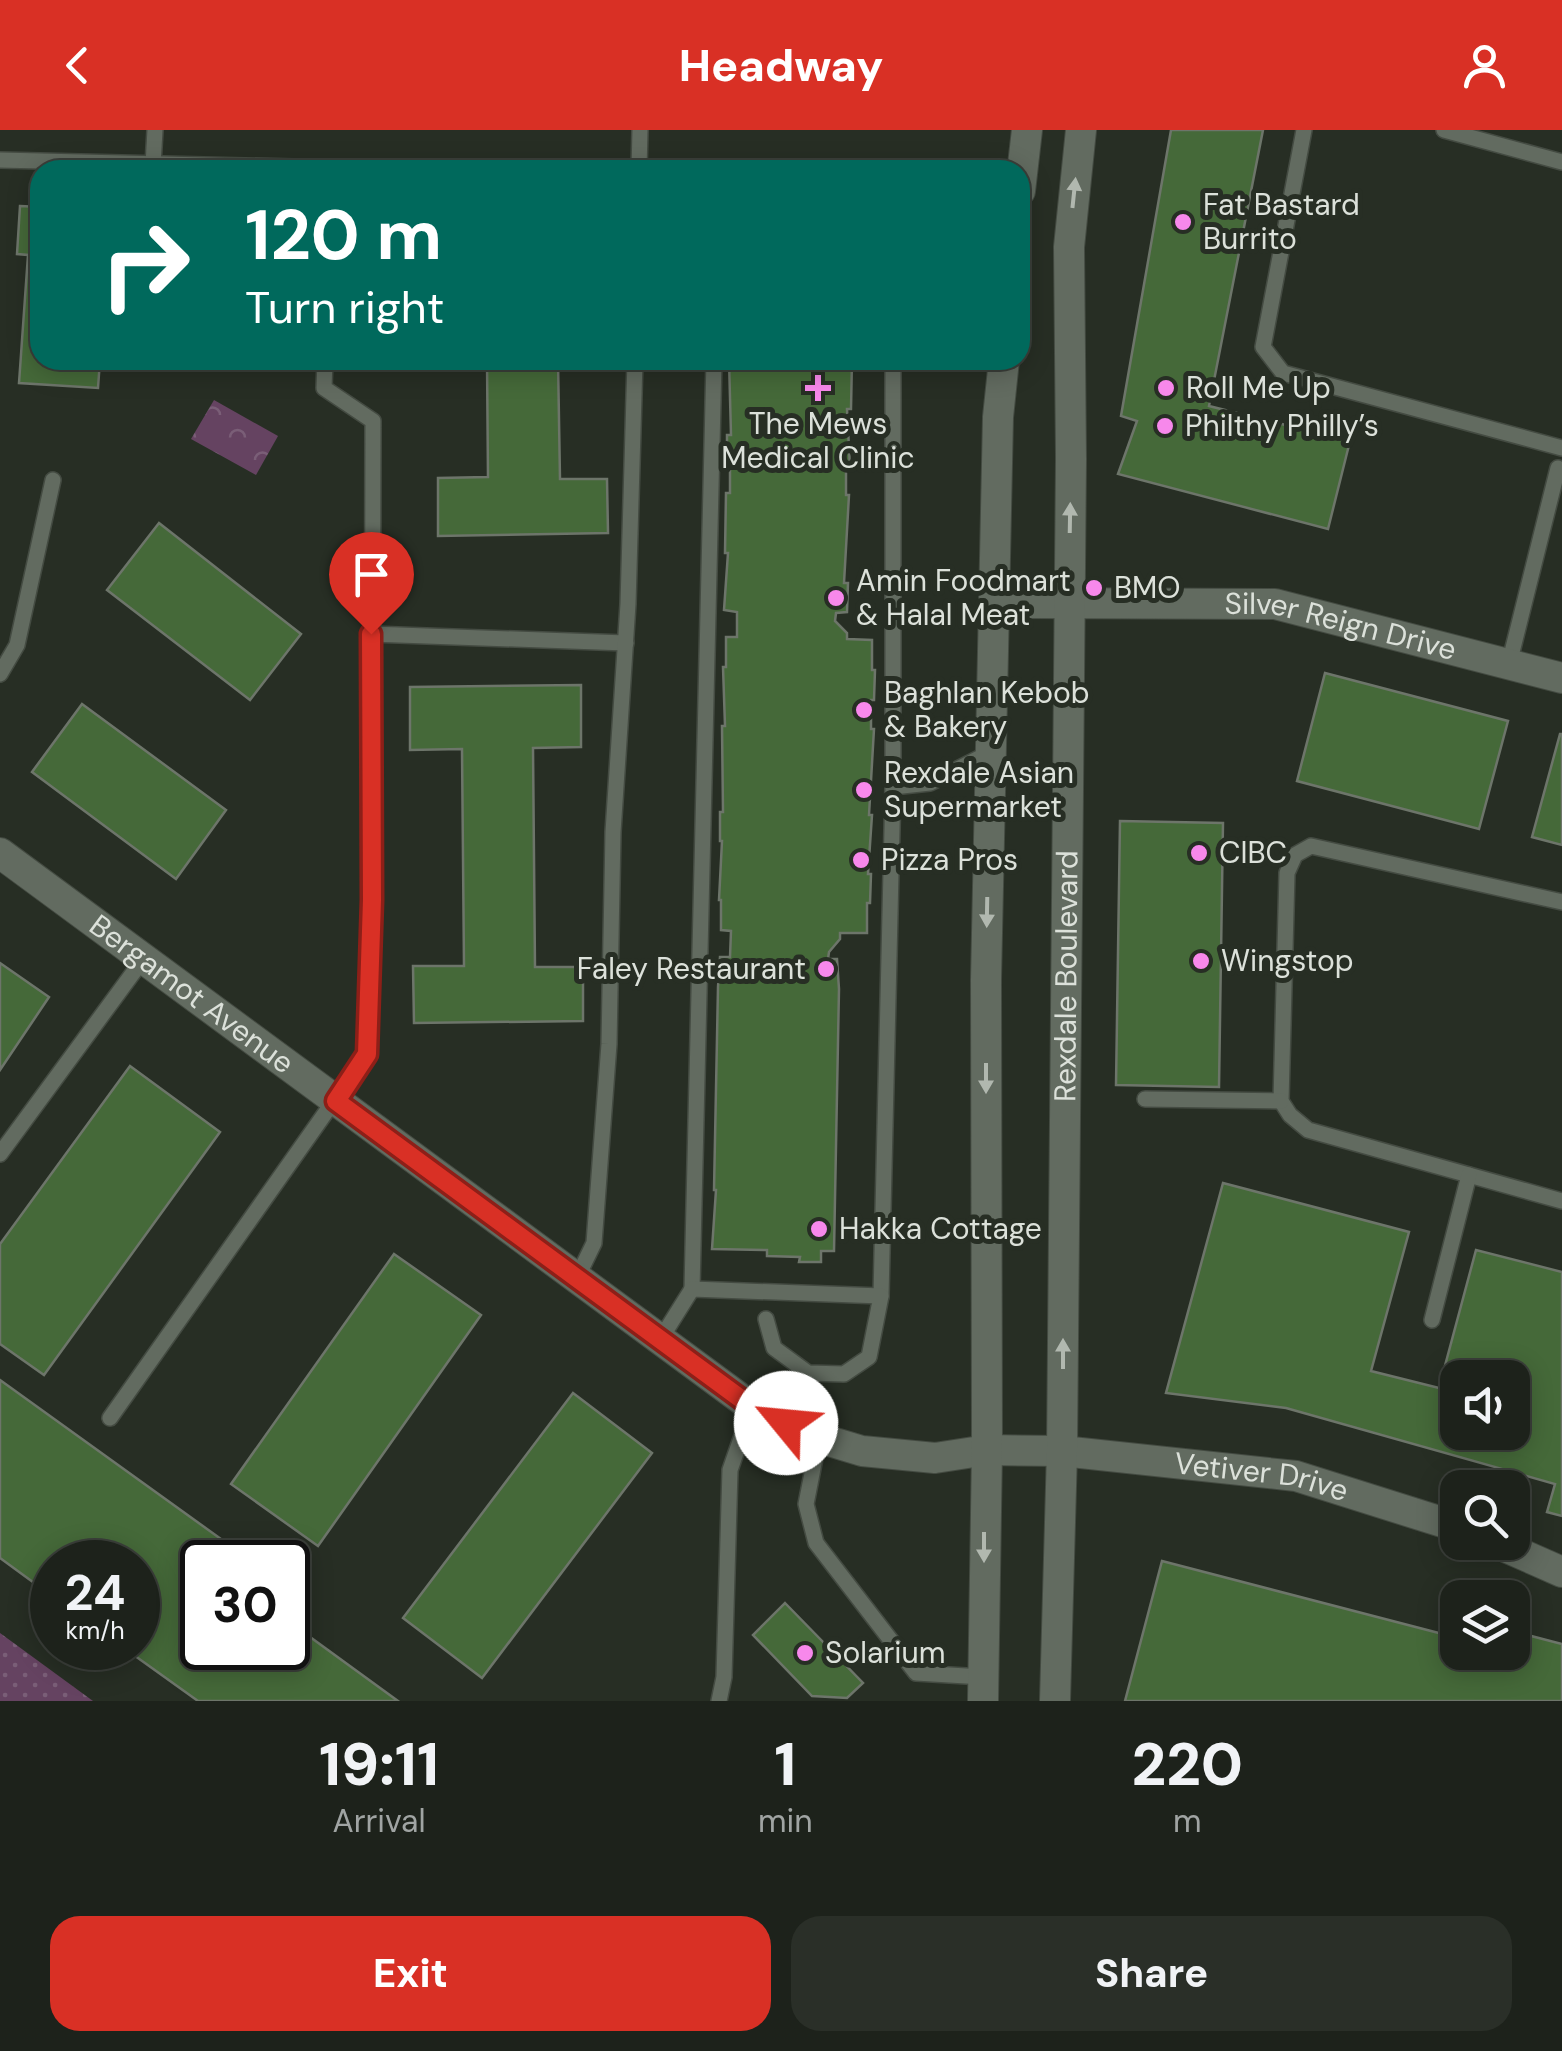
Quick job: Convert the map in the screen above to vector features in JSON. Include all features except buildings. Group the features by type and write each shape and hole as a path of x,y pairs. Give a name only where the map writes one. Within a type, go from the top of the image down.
{"main road":[{"path":"1024,160 1027,130"},
{"name":"Rexdale Boulevard","path":"1055,1701 1062,1452 1069,246 1080,130"},
{"path":"983,1689 986,980 998,418 1003,370"},
{"name":"Silver Reign Drive","path":"995,603 1275,604 1562,678"},
{"name":"Bergamot Avenue","path":"0,852 752,1407 819,1438 862,1451 935,1458 986,1450 1062,1452"},
{"name":"Vetiver Drive","path":"1062,1452 1296,1476 1440,1520"},
{"path":"1530,1558 1562,1572"}],"lane":[{"path":"154,160 155,130"},
{"path":"640,130 640,160"},
{"path":"1304,130 1263,347 1284,373 1562,448"},
{"path":"1444,130 1562,162"},
{"path":"0,160 30,161"},
{"path":"110,1418 367,1054 372,900 374,421 324,388 325,370"},
{"path":"576,1280 594,1243 608,1044 613,832 626,643 634,370"},
{"path":"660,1340 692,1289 714,370"},
{"path":"766,1319 774,1348 796,1365 808,1373 844,1374 869,1357 881,1296 893,787 893,370"},
{"path":"1509,664 1558,468"},
{"path":"0,674 17,644 52,480"},
{"path":"371,634 626,643"},
{"path":"893,787 930,784 992,752"},
{"path":"1562,902 1311,846 1295,855 1287,873 1281,1101 1308,1130 1562,1201"},
{"path":"0,1154 144,958"},
{"path":"1145,1099 1281,1101"},
{"path":"1432,1320 1469,1175"},
{"path":"692,1289 881,1296"},
{"path":"719,1701 724,1676 730,1470 752,1407"},
{"path":"819,1438 806,1504 816,1543 916,1673 983,1689"}],"green space":[{"path":"214,400 278,436 256,475 191,439"},
{"path":"0,1633 30,1655 30,1670 51,1670 93,1701 0,1701"}],"place":[{"name":"Fat Bastard Burrito","path":"1183,222"},
{"name":"The Mews Medical Clinic","path":"818,388"},
{"name":"Roll Me Up","path":"1166,388"},
{"name":"Philthy Philly’s","path":"1165,426"},
{"name":"BMO","path":"1094,588"},
{"name":"Amin Foodmart & Halal Meat","path":"836,598"},
{"name":"Baghlan Kebob & Bakery","path":"864,710"},
{"name":"Rexdale Asian Supermarket","path":"864,790"},
{"name":"CIBC","path":"1199,853"},
{"name":"Pizza Pros","path":"861,860"},
{"name":"Wingstop","path":"1201,961"},
{"name":"Faley Restaurant","path":"826,969"},
{"name":"Hakka Cottage","path":"819,1229"},
{"name":"Solarium","path":"805,1653"}],"route":[{"path":"371,634 372,900 367,1054 336,1101 752,1407 786,1423"}]}
